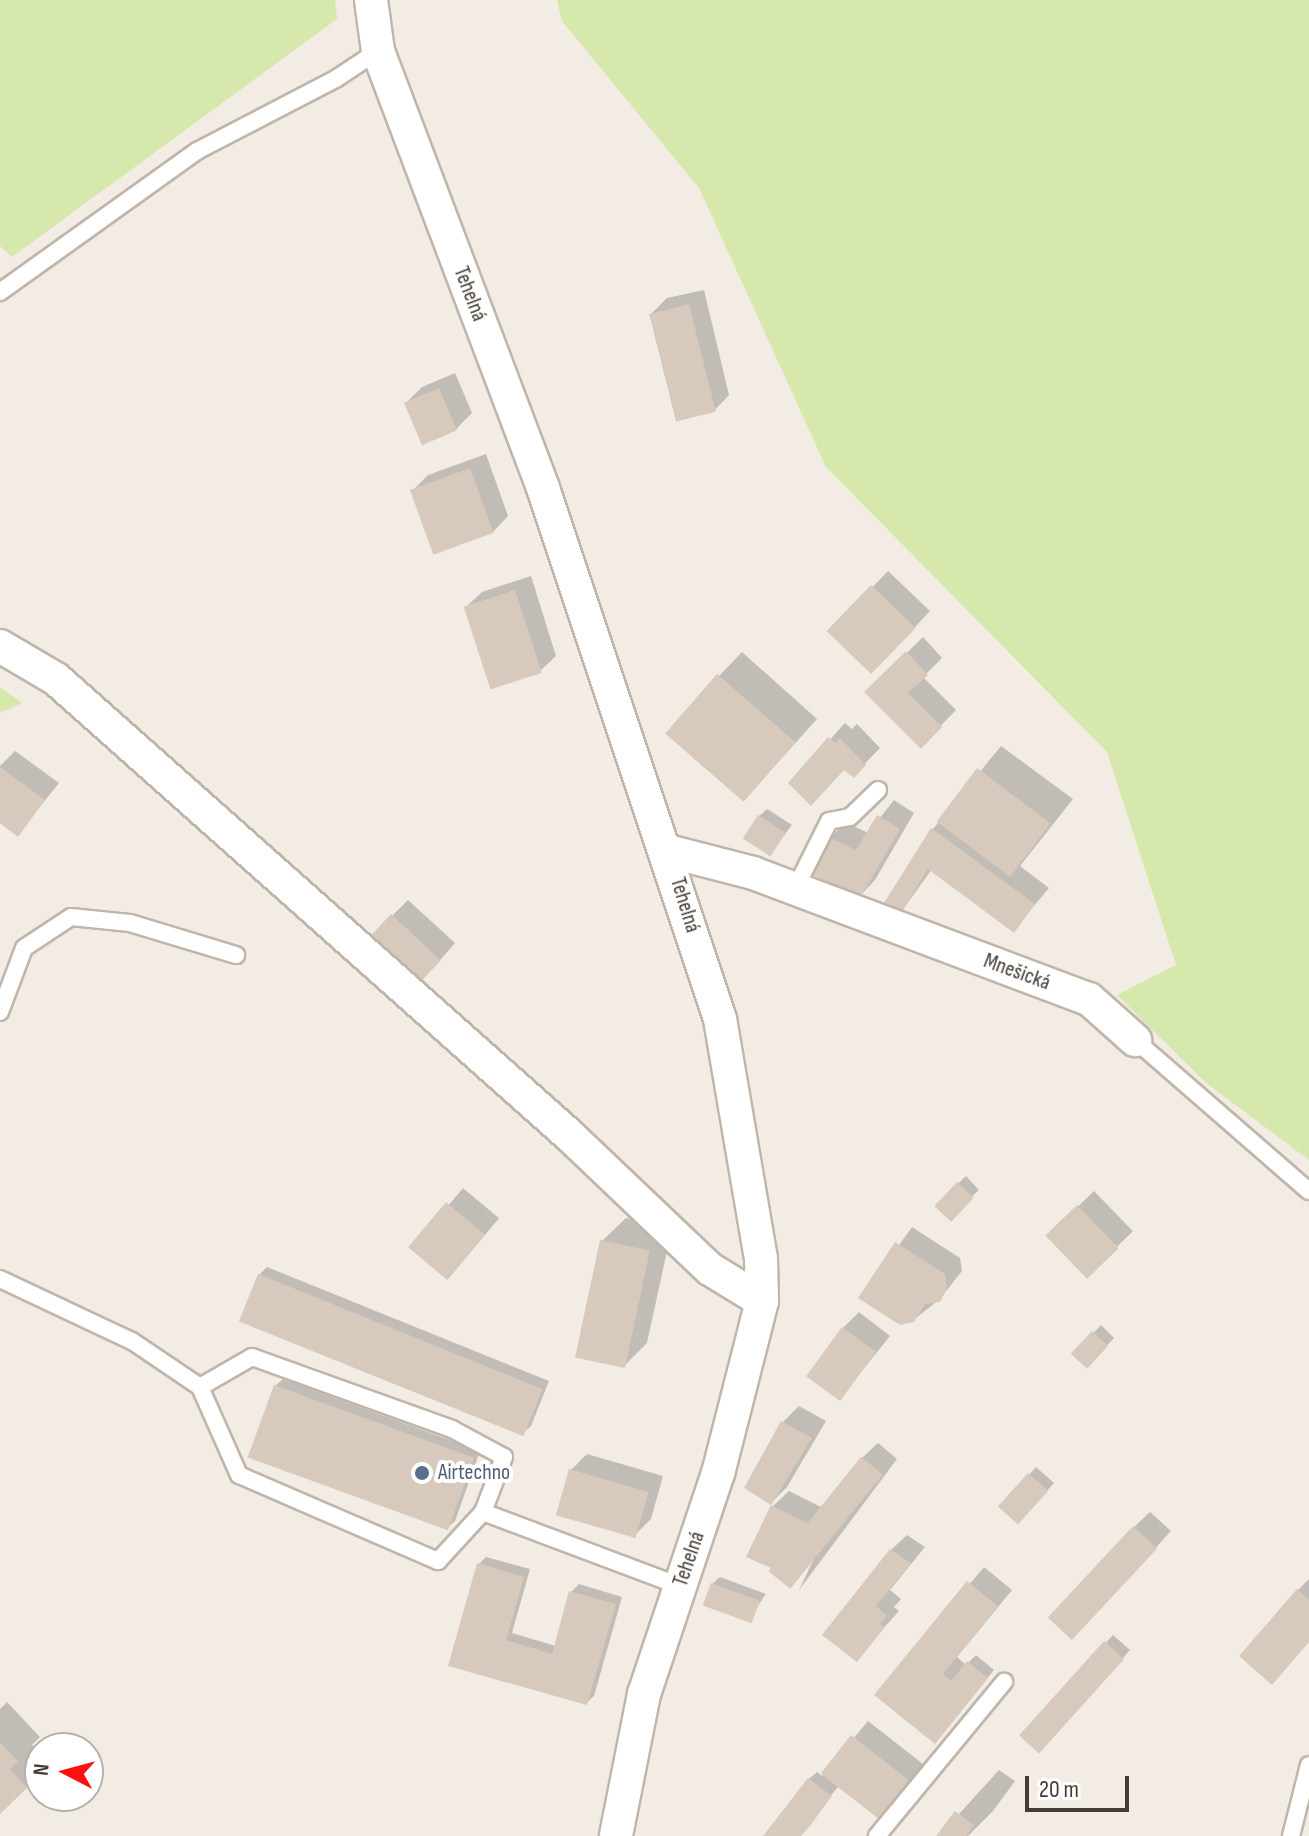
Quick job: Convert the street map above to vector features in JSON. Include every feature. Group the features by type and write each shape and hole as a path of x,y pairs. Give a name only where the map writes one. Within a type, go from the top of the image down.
{"street":[{"name":"Tehelná","path":"371,0 378,51 543,488 668,851 720,1019 761,1259 762,1301 718,1473 644,1694 616,1836"},
{"path":"0,646 56,679 568,1134 710,1269 762,1301"},
{"name":"Mnešická","path":"668,851 795,889 1089,999 1135,1040"}],"lane":[{"path":"0,292 197,151 337,78 378,51"},
{"path":"795,889 829,821 850,817 878,790"},
{"path":"0,1012 24,948 71,917 130,923 236,955"},
{"name":"Mnešická","path":"1135,1040 1309,1191"},
{"path":"0,1279 132,1341 200,1387 239,1475 438,1561 483,1512 504,1457 452,1429 252,1357 200,1387"},
{"path":"483,1512 680,1586"},
{"path":"877,1836 1004,1682"},
{"path":"1291,1836 1309,1765"}],"green space":[{"path":"0,0 335,0 337,19 12,257 0,246"},
{"path":"557,0 1309,0 1309,1160 1206,1083 1117,995 1176,965 1107,752 826,467 699,188 562,21"},
{"path":"0,687 22,703 0,713"}],"building":[{"path":"689,304 716,412 676,422 649,314"},
{"path":"439,388 457,430 422,445 404,403"},
{"path":"470,468 494,533 433,555 410,490"},
{"path":"871,585 916,628 871,674 827,631"},
{"path":"515,590 542,673 491,689 464,607"},
{"path":"906,651 928,675 908,693 942,727 921,749 864,692"},
{"path":"717,674 795,742 744,802 665,734"},
{"path":"828,737 835,743 840,738 866,765 854,778 844,770 811,806 788,783"},
{"path":"0,767 45,800 18,837 0,823"},
{"path":"977,768 1050,823 1010,877 937,822"},
{"path":"758,815 786,833 770,856 743,838"},
{"path":"877,815 900,829 860,898 811,874 828,837 856,850"},
{"path":"931,828 1035,904 1014,933 928,869 896,921 879,911"},
{"path":"391,914 441,960 418,985 368,938"},
{"path":"957,1182 974,1198 951,1222 934,1206"},
{"path":"446,1202 485,1235 447,1280 408,1247"},
{"path":"1077,1205 1119,1248 1087,1279 1045,1236"},
{"path":"600,1240 650,1251 625,1368 575,1357"},
{"path":"895,1242 945,1274 947,1289 940,1302 925,1304 914,1322 900,1325 858,1298"},
{"path":"258,1274 543,1389 524,1436 239,1321"},
{"path":"842,1327 876,1352 840,1401 806,1376"},
{"path":"1092,1331 1108,1346 1087,1369 1071,1354"},
{"path":"274,1385 474,1458 448,1530 248,1457"},
{"path":"781,1421 812,1438 771,1505 744,1488"},
{"path":"861,1457 883,1475 790,1589 768,1571"},
{"path":"569,1469 649,1492 636,1538 556,1515"},
{"path":"1028,1473 1048,1491 1018,1525 998,1506"},
{"path":"771,1505 809,1524 778,1571 746,1557"},
{"path":"1133,1526 1157,1549 1072,1640 1048,1617"},
{"path":"890,1549 911,1563 876,1606 887,1616 880,1624 885,1627 857,1662 822,1635"},
{"path":"477,1563 524,1577 506,1640 552,1654 569,1591 616,1604 587,1705 448,1666"},
{"path":"967,1581 998,1606 943,1674 951,1681 967,1661 988,1678 935,1744 874,1695"},
{"path":"711,1583 760,1601 752,1623 703,1606"},
{"path":"1297,1589 1309,1600 1309,1642 1272,1685 1239,1656"},
{"path":"1104,1641 1124,1659 1039,1753 1019,1735"},
{"path":"851,1735 909,1781 879,1819 821,1774"},
{"path":"0,1742 18,1761 10,1769 24,1785 24,1791 0,1814"},
{"path":"808,1778 832,1796 809,1827 801,1836 763,1836"},
{"path":"955,1811 974,1825 966,1836 936,1836"}],"place":[{"name":"Airtechno","path":"422,1473"}]}
